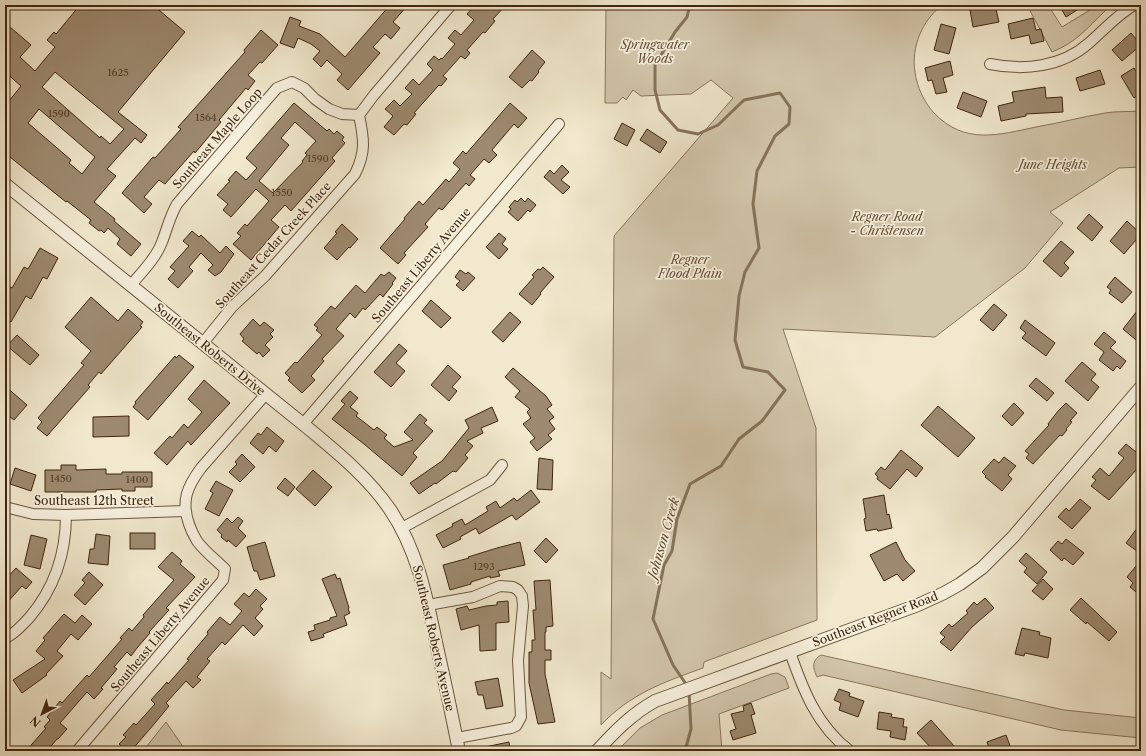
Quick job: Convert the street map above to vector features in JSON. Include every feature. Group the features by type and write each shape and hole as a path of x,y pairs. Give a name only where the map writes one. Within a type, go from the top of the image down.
{"street":[{"path":"359,115 374,95 451,5"},
{"path":"990,64 1020,68 1032,67 1067,57 1088,44 1121,8 1134,5"},
{"name":"Southeast Maple Loop","path":"131,285 158,251 171,215 177,204 277,88 292,82 304,88 315,99 329,109 342,114 359,115"},
{"name":"Southeast Cedar Creek Place","path":"203,343 232,307 265,276 355,174 361,162 364,149 359,115"},
{"name":"Southeast Liberty Avenue","path":"303,424 559,124"},
{"name":"Southeast Roberts Drive","path":"5,184 336,451 369,483 389,508 402,528"},
{"name":"Southeast Regner Road","path":"597,751 623,722 633,714 643,707 668,695 918,605 944,593 972,575 993,558 1013,537 1141,387"},
{"path":"184,511 188,489 194,478 266,394"},
{"path":"402,528 490,480 502,465"},
{"name":"Southeast 12th Street","path":"5,507 33,514 66,515 184,511"},
{"name":"Southeast Liberty Avenue","path":"77,751 223,580 225,569 196,540 184,511"},
{"path":"5,638 26,622 42,601 48,590 62,554 66,528 66,515"},
{"name":"Southeast Roberts Avenue","path":"402,528 417,562 428,605 459,751"},
{"path":"428,605 473,597 500,586 513,587 518,590 522,596 523,606 518,660 521,717 516,726 511,728 457,738"},
{"path":"790,652 800,682 812,707 828,729 850,751"}],"green space":[{"path":"606,5 942,5 929,19 920,35 914,63 917,83 924,99 930,109 946,123 958,130 970,134 995,135 1105,113 1141,111 1141,167 1119,168 1050,212 1063,223 1025,268 935,337 783,329 816,428 817,620 704,662 703,668 661,684 636,697 612,714 601,725 601,672 611,679 614,236 733,98 711,80 691,94 641,96 633,90 626,100 623,97 617,103 605,103"},
{"path":"1027,5 1048,5 1062,27 1098,5 1106,5 1107,7 1105,11 1075,39 1052,52"},
{"path":"821,655 1064,710 1141,718 1141,738 1061,730 823,675 817,677 814,662"},
{"path":"777,673 785,677 789,688 719,714 722,751 617,751 640,728 662,715"},
{"path":"166,722 186,751 143,751"}],"building":[{"path":"80,5 153,5 185,32 118,112 147,135 141,143 135,138 107,169 116,176 94,202 115,219 114,221 141,244 131,256 117,244 120,239 108,228 104,233 101,230 99,231 89,223 91,220 5,153 5,106 21,86 5,72 5,33 10,27 31,45 20,57 35,71 55,47 47,40 54,32 56,34","holes":["55,72 124,129 110,144 101,136 100,138 42,87","39,109 95,157 82,174 69,163 71,160 28,123"]},
{"path":"390,5 408,5 393,22 400,28 391,39 385,34 373,47 380,53 348,90 337,80 342,74 327,60 321,67 313,59 320,51 311,44 298,38 294,48 280,43 290,17 301,21 299,26 320,34 345,57"},
{"path":"475,5 506,5 493,19 495,21 485,33 483,32 467,50 470,53 465,59 461,56 443,76 447,79 441,86 439,85 414,113 416,114 407,125 404,124 394,135 384,127 393,116 385,109 394,100 400,106 412,94 405,88 413,79 419,85 433,70 427,64 434,56 439,60 441,58 442,59 455,44 448,38 455,30 461,35 474,20 467,14"},
{"path":"995,5 999,22 973,27 970,10"},
{"path":"1059,5 1085,5 1066,17"},
{"path":"1033,18 1036,30 1041,29 1044,41 1031,44 1029,35 1011,39 1008,24"},
{"path":"941,24 956,28 949,54 934,50"},
{"path":"261,30 278,45 262,63 260,62 248,75 255,81 248,90 246,88 219,120 221,122 195,153 194,151 165,184 159,180 144,197 152,204 144,213 122,193 153,157 155,158 181,129 178,127 245,52 244,50"},
{"path":"1131,33 1141,45 1122,61 1112,50"},
{"path":"532,50 545,62 532,81 530,80 522,88 509,77"},
{"path":"950,61 953,75 943,78 947,92 936,94 932,80 928,81 925,68"},
{"path":"1134,68 1141,79 1141,93 1134,98 1121,76"},
{"path":"1100,70 1105,84 1080,91 1076,78"},
{"path":"1045,87 1046,98 1062,97 1063,112 1026,114 1026,116 1001,121 998,106 1014,102 1012,92"},
{"path":"963,92 987,101 981,117 957,108"},
{"path":"294,103 327,131 329,129 334,134 337,131 344,137 342,140 345,143 332,158 335,161 291,211 285,205 271,220 279,227 251,260 233,244 241,236 237,233 245,224 247,226 269,201 256,189 231,217 223,210 228,204 217,195 230,181 228,180 236,171 246,180 257,168 246,158","holes":["295,122 316,141 305,153 307,155 302,161 303,162 273,193 259,181 289,145 281,138"]},
{"path":"510,103 527,118 518,128 514,124 492,150 497,155 489,163 484,159 470,175 475,179 469,186 466,183 442,210 439,208 425,224 428,227 404,253 406,255 398,264 380,248 419,201 423,205 446,179 449,182 460,169 453,163 463,151 466,154"},
{"path":"622,123 635,130 627,146 614,139"},
{"path":"647,129 667,142 660,153 640,140"},
{"path":"562,165 569,172 561,180 570,187 563,194 544,177 550,170 554,174"},
{"path":"521,198 525,202 528,198 536,205 530,212 528,210 518,221 508,212 511,209 509,207 515,200 517,202"},
{"path":"1089,214 1103,227 1092,241 1077,228"},
{"path":"1127,221 1141,234 1124,254 1110,241"},
{"path":"342,224 358,239 337,260 324,248 337,233 335,232"},
{"path":"192,231 199,237 201,235 220,253 226,246 234,254 221,272 215,276 208,270 213,265 201,253 189,267 193,271 178,288 168,279 175,271 170,267 189,246 183,241"},
{"path":"499,233 506,239 502,244 508,249 499,259 486,247"},
{"path":"1061,241 1074,252 1064,263 1069,268 1061,277 1043,261"},
{"path":"40,248 58,258 47,279 43,277 31,299 26,296 11,322 5,318 5,292 8,286 12,288 24,267 28,269"},
{"path":"543,267 554,277 532,305 519,294 534,277 532,275 538,269 540,270"},
{"path":"460,270 466,274 468,272 475,278 463,291 456,285 460,281 455,277"},
{"path":"389,272 396,278 392,283 393,284 383,297 380,294 365,310 363,308 355,318 350,313 336,329 344,336 322,359 324,361 311,376 315,380 302,393 288,380 290,378 285,373 295,362 297,363 322,335 316,330 318,328 314,325 331,306 335,309 356,285 365,293 381,274 384,276"},
{"path":"1115,277 1132,292 1122,303 1109,293 1111,290 1107,287"},
{"path":"91,297 118,321 128,309 143,322 140,326 142,327 101,374 99,372 88,385 90,387 47,436 37,428 42,422 38,418 84,365 81,363 91,351 65,327"},
{"path":"431,300 451,318 441,328 422,311"},
{"path":"994,304 1007,315 993,331 980,320"},
{"path":"1141,306 1141,334 1136,340 1123,329"},
{"path":"510,312 521,322 503,342 492,332"},
{"path":"253,319 260,326 264,322 274,330 270,334 273,337 265,345 270,350 263,357 259,352 257,354 242,341 244,339 240,334"},
{"path":"1025,320 1055,343 1046,356 1022,338 1026,333 1020,328"},
{"path":"1104,332 1116,342 1110,348 1126,361 1120,369 1117,366 1113,371 1099,360 1104,352 1094,344"},
{"path":"17,335 39,355 30,365 7,346"},
{"path":"399,344 407,351 396,363 405,371 391,387 374,372"},
{"path":"179,355 194,367 148,420 133,407 136,403 135,402 175,356 176,358"},
{"path":"1082,362 1096,374 1091,380 1099,387 1088,401 1065,381"},
{"path":"448,365 461,377 452,387 457,391 449,401 431,385"},
{"path":"513,368 546,396 552,405 547,409 554,417 549,421 555,429 548,435 552,439 537,451 530,442 535,438 523,424 531,418 527,412 530,409 515,397 520,391 505,377"},
{"path":"1036,378 1054,393 1047,401 1029,386"},
{"path":"204,380 230,403 191,445 188,441 167,465 154,453 170,436 172,438 184,424 188,428 202,412 188,399"},
{"path":"5,386 27,405 14,420 5,413"},
{"path":"350,391 358,398 350,407 358,413 356,416 374,430 377,427 387,435 384,438 394,447 413,440 404,432 420,414 427,420 424,423 433,431 413,453 417,457 402,476 332,419 345,404 341,401"},
{"path":"1014,403 1024,413 1012,426 1002,416"},
{"path":"1066,403 1077,413 1070,421 1072,422 1062,436 1060,435 1033,464 1026,458 1029,454 1025,451 1049,425 1048,424 1058,411"},
{"path":"938,406 975,438 958,457 921,425"},
{"path":"492,407 498,421 481,428 483,433 467,441 473,446 465,455 468,458 456,472 453,471 436,484 435,483 419,494 410,483 442,461 469,428 465,420"},
{"path":"129,416 129,436 93,437 93,417"},
{"path":"267,427 284,441 276,452 269,446 263,454 250,443 258,433 261,435"},
{"path":"1126,444 1141,456 1141,472 1137,469 1109,500 1091,486 1096,480 1092,477 1100,468 1109,476 1124,458 1118,453"},
{"path":"901,450 923,468 916,477 907,469 890,489 877,479 878,477 875,474 881,467 885,470"},
{"path":"242,454 255,467 240,482 229,472 237,464 235,462"},
{"path":"1004,457 1016,466 1008,475 1012,479 1002,491 985,477 986,476 982,472 994,459 999,463"},
{"path":"539,458 553,460 552,490 537,489"},
{"path":"61,465 76,465 76,470 106,469 106,474 122,474 122,472 152,472 152,487 135,487 135,491 122,491 122,489 96,490 96,492 45,492 45,470 61,470"},
{"path":"15,468 36,475 31,491 10,484"},
{"path":"313,470 332,487 315,506 296,489"},
{"path":"285,478 295,487 288,496 277,488"},
{"path":"216,481 233,490 219,516 205,509 213,493 210,491"},
{"path":"531,490 540,502 516,520 512,515 479,534 476,528 460,537 461,539 443,548 436,535 453,526 452,524 462,519 465,525 488,511 486,507 496,501 500,508 514,498 517,501"},
{"path":"884,495 887,515 889,514 892,528 878,531 877,529 866,531 864,519 866,518 863,499"},
{"path":"1080,499 1091,508 1072,529 1058,517 1066,508 1069,511"},
{"path":"238,517 243,521 238,528 246,536 236,547 228,540 227,542 221,537 222,535 217,530 227,518 232,523"},
{"path":"1141,523 1141,554 1126,543"},
{"path":"130,533 155,533 155,549 130,549"},
{"path":"96,534 110,536 108,565 88,563 90,549 94,549"},
{"path":"31,535 47,539 40,569 24,565"},
{"path":"546,538 558,550 546,563 534,551"},
{"path":"1066,539 1084,553 1073,565 1064,558 1062,561 1050,550 1058,541 1062,544"},
{"path":"265,542 275,576 260,580 257,571 254,571 247,547"},
{"path":"520,542 525,565 498,571 500,576 490,578 490,576 471,582 471,584 450,590 443,565"},
{"path":"896,542 905,560 915,571 903,581 897,574 884,581 870,555"},
{"path":"172,552 182,561 180,564 195,577 166,608 169,610 149,632 150,633 131,656 127,652 114,667 117,669 94,699 87,692 60,723 67,729 47,751 26,751 46,728 44,727 50,720 47,717 60,701 62,703 87,675 89,677 122,639 120,638 129,628 132,631 144,617 143,615 174,580 158,567"},
{"path":"1026,553 1047,572 1037,584 1024,572 1027,568 1019,561"},
{"path":"1141,560 1141,596 1130,587 1133,583 1127,577"},
{"path":"16,568 32,582 26,589 22,586 5,605 5,580"},
{"path":"89,572 103,585 85,605 74,595 85,583 82,580"},
{"path":"335,574 337,579 340,578 349,608 350,613 344,616 347,625 323,634 324,637 311,641 308,632 315,630 314,625 337,616 322,579"},
{"path":"1043,579 1053,589 1043,600 1032,591"},
{"path":"550,580 553,626 546,627 545,632 545,650 551,650 551,660 545,660 545,674 555,722 538,724 529,683 529,652 532,652 532,640 535,640 533,610 536,610 534,581"},
{"path":"256,589 267,599 260,606 263,609 255,618 263,626 254,636 243,625 225,645 222,642 207,659 210,661 197,677 201,680 193,688 186,681 166,703 169,706 155,723 131,751 127,751 119,744 126,737 123,735 134,723 136,725 155,704 151,700 167,682 168,684 189,660 187,659 220,617 230,625 242,611 234,604 244,593 249,597"},
{"path":"985,598 994,608 972,627 951,651 940,642 945,637 940,633 949,624 952,627 968,613 966,611 974,602 977,605"},
{"path":"1081,598 1117,632 1109,641 1070,610"},
{"path":"508,601 509,622 496,623 496,650 480,651 479,625 461,630 456,609 467,606 469,610 497,605 497,602"},
{"path":"64,614 75,623 82,615 92,624 78,640 71,634 57,651 63,656 46,674 47,675 22,693 13,680 45,659 36,651 45,640 43,638"},
{"path":"1022,628 1040,632 1039,635 1051,638 1048,658 1025,653 1024,656 1015,654"},
{"path":"498,678 503,706 486,709 483,695 478,695 475,682"},
{"path":"839,689 850,693 849,696 864,701 858,717 839,710 841,703 834,700"},
{"path":"751,703 755,714 751,715 756,733 733,740 730,731 736,729 731,714 744,711 743,706"},
{"path":"879,712 892,714 891,717 904,719 903,727 907,727 905,740 890,737 891,731 877,729"},
{"path":"931,720 954,746 948,751 934,751 917,733"},
{"path":"1006,735 1012,751 990,751 987,742"},
{"path":"509,742 510,751 486,751 485,747"}],"waterway":[{"name":"Johnson Creek","path":"688,687 673,665 653,619 664,565 672,551 677,519 690,484 721,466 739,439 762,421 785,390 768,372 743,367 735,340 739,296 745,272 759,248 753,204 757,171 775,136 789,124 790,107 780,93 744,100 718,125 698,134 678,130 660,110 655,90 655,65 675,32 687,17 690,5"},
{"name":"Johnson Creek","path":"685,751 691,729 689,692"}],"park label":[{"name":"Springwater Woods","path":"655,51"},
{"name":"June Heights","path":"1053,164"},
{"name":"Regner Road - Christensen","path":"887,223"},
{"name":"Regner Flood Plain","path":"690,266"}]}
